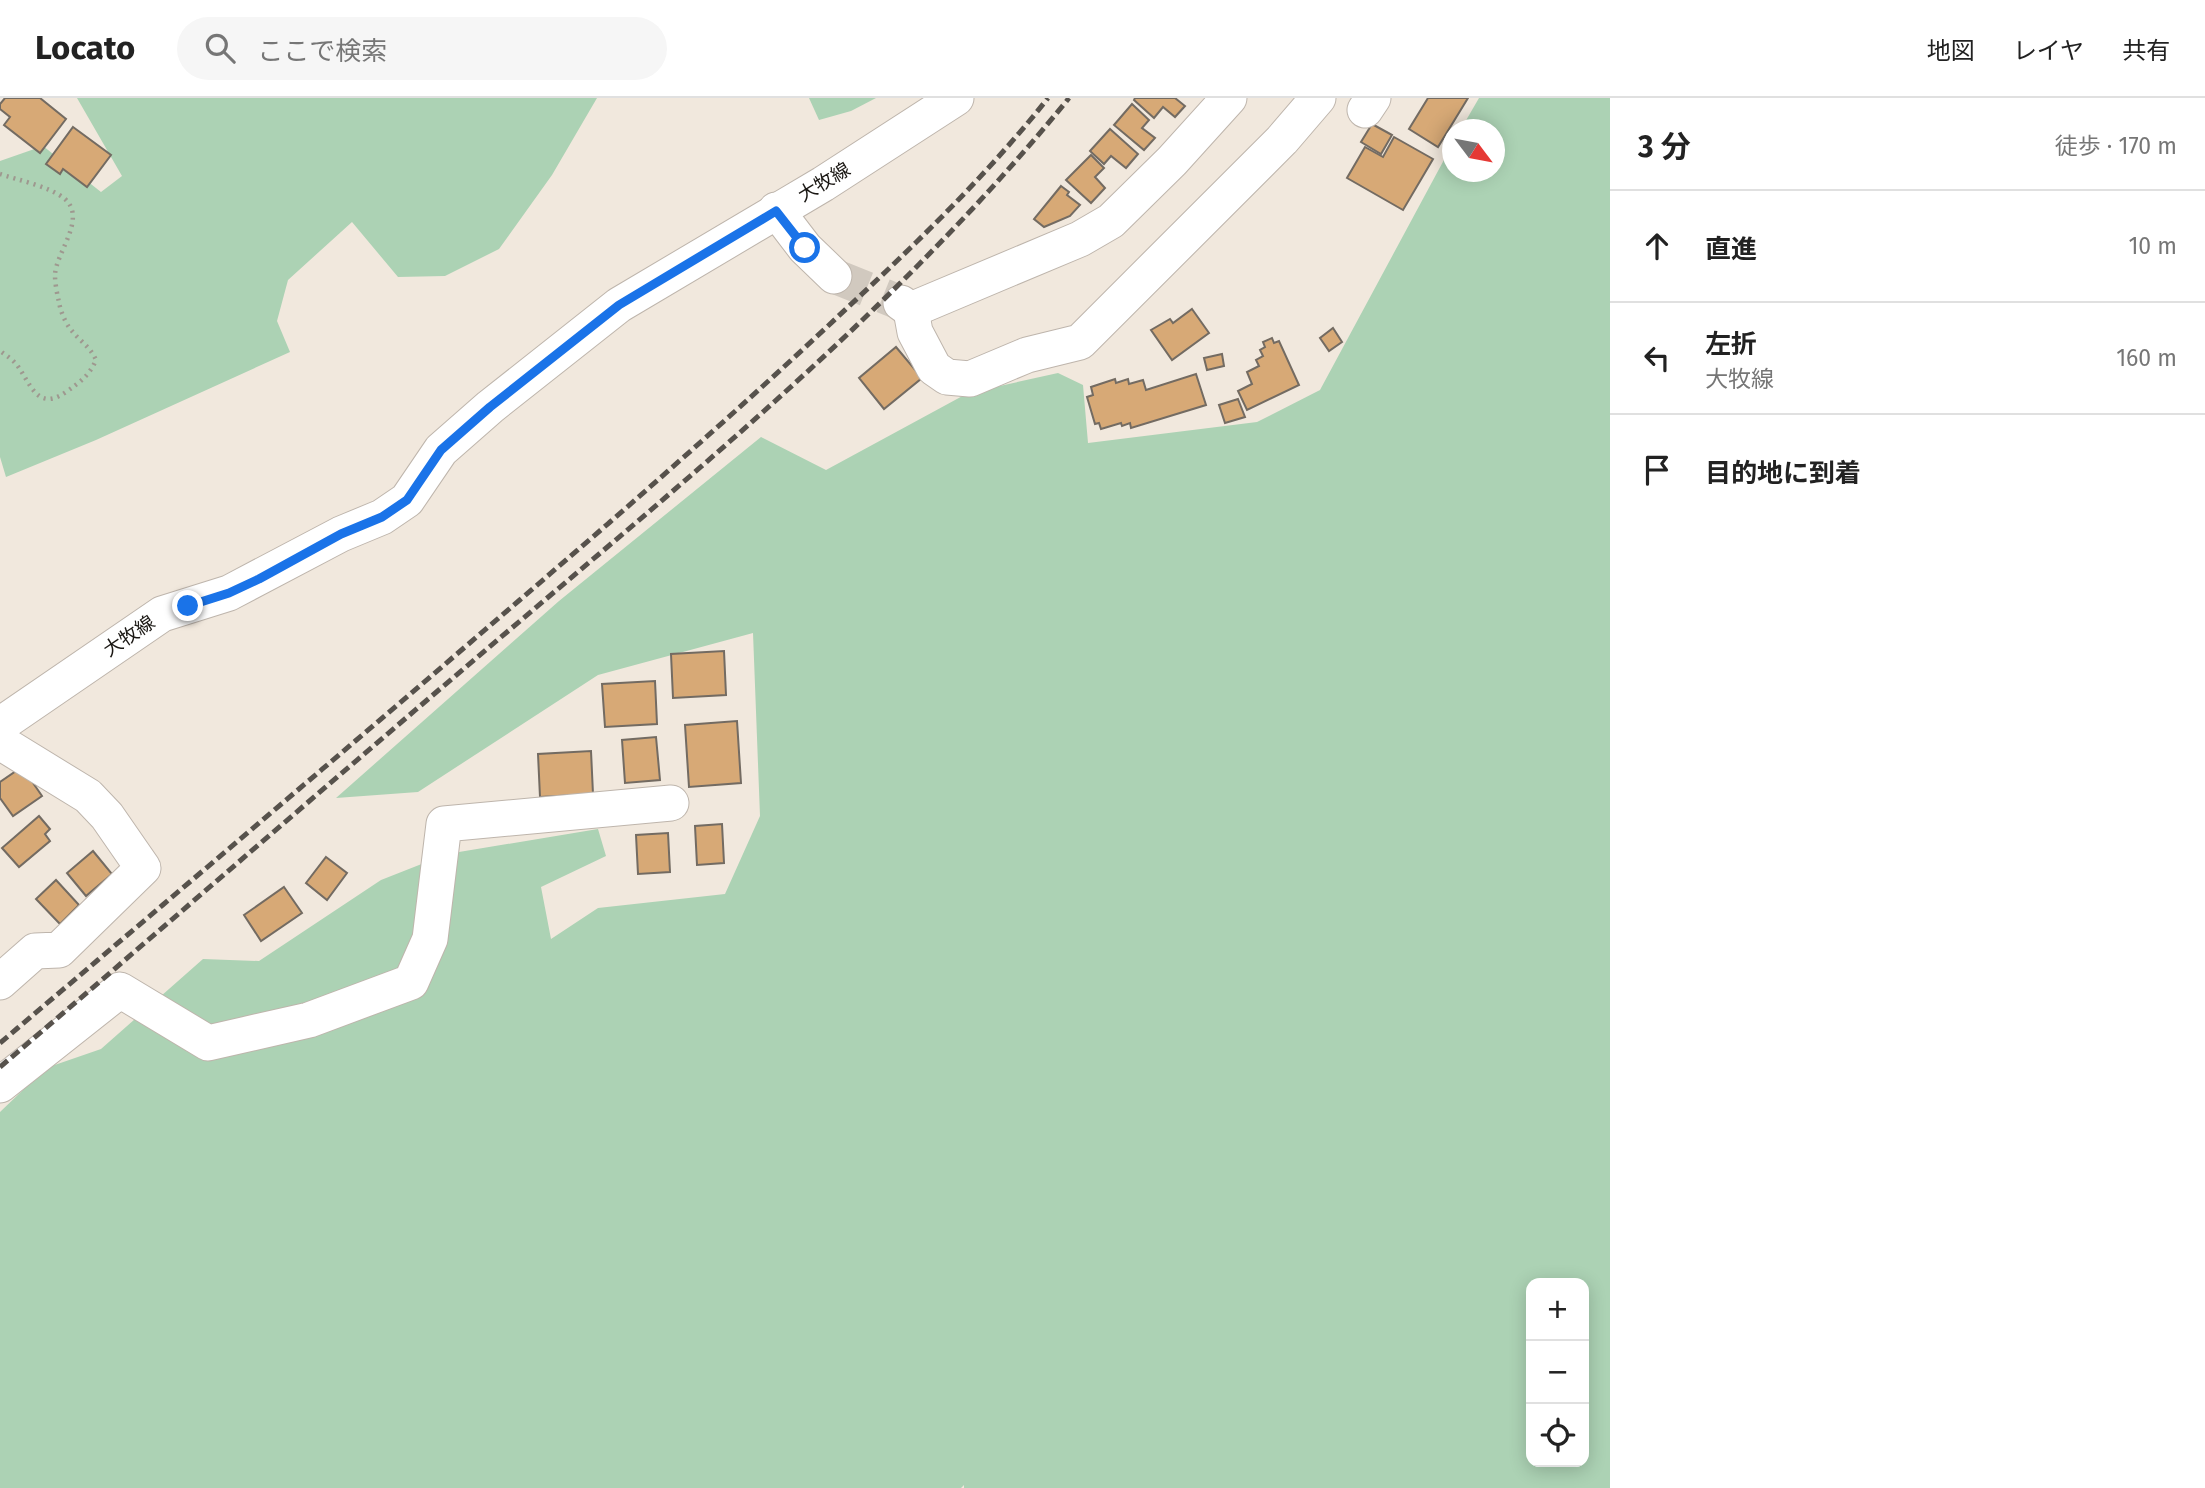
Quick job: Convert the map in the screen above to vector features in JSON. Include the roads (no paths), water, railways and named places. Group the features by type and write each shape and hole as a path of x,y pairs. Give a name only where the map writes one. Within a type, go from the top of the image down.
{"street":[{"name":"大牧線","path":"0,725 162,614 229,593 341,534 382,517 407,500 441,450 490,407 608,313 823,184 956,98"},
{"path":"1229,98 1172,161 1111,221 1080,239 906,306 915,332 934,368 947,377 970,379 1027,355 1080,342 1282,139 1318,98"},
{"path":"776,211 805,248 834,276"},
{"path":"0,742 88,796 107,816 143,868 59,950 34,951 0,982"},
{"path":"0,1086 120,990 208,1043 309,1020 411,982 430,939 444,824 671,803"}],"tunnel":[{"path":"834,276 901,303"}],"railway":[{"path":"0,1043 458,653 730,416 926,233 1001,154 1048,98"},
{"path":"0,1067 801,378 940,243 1006,172 1069,98"}]}
